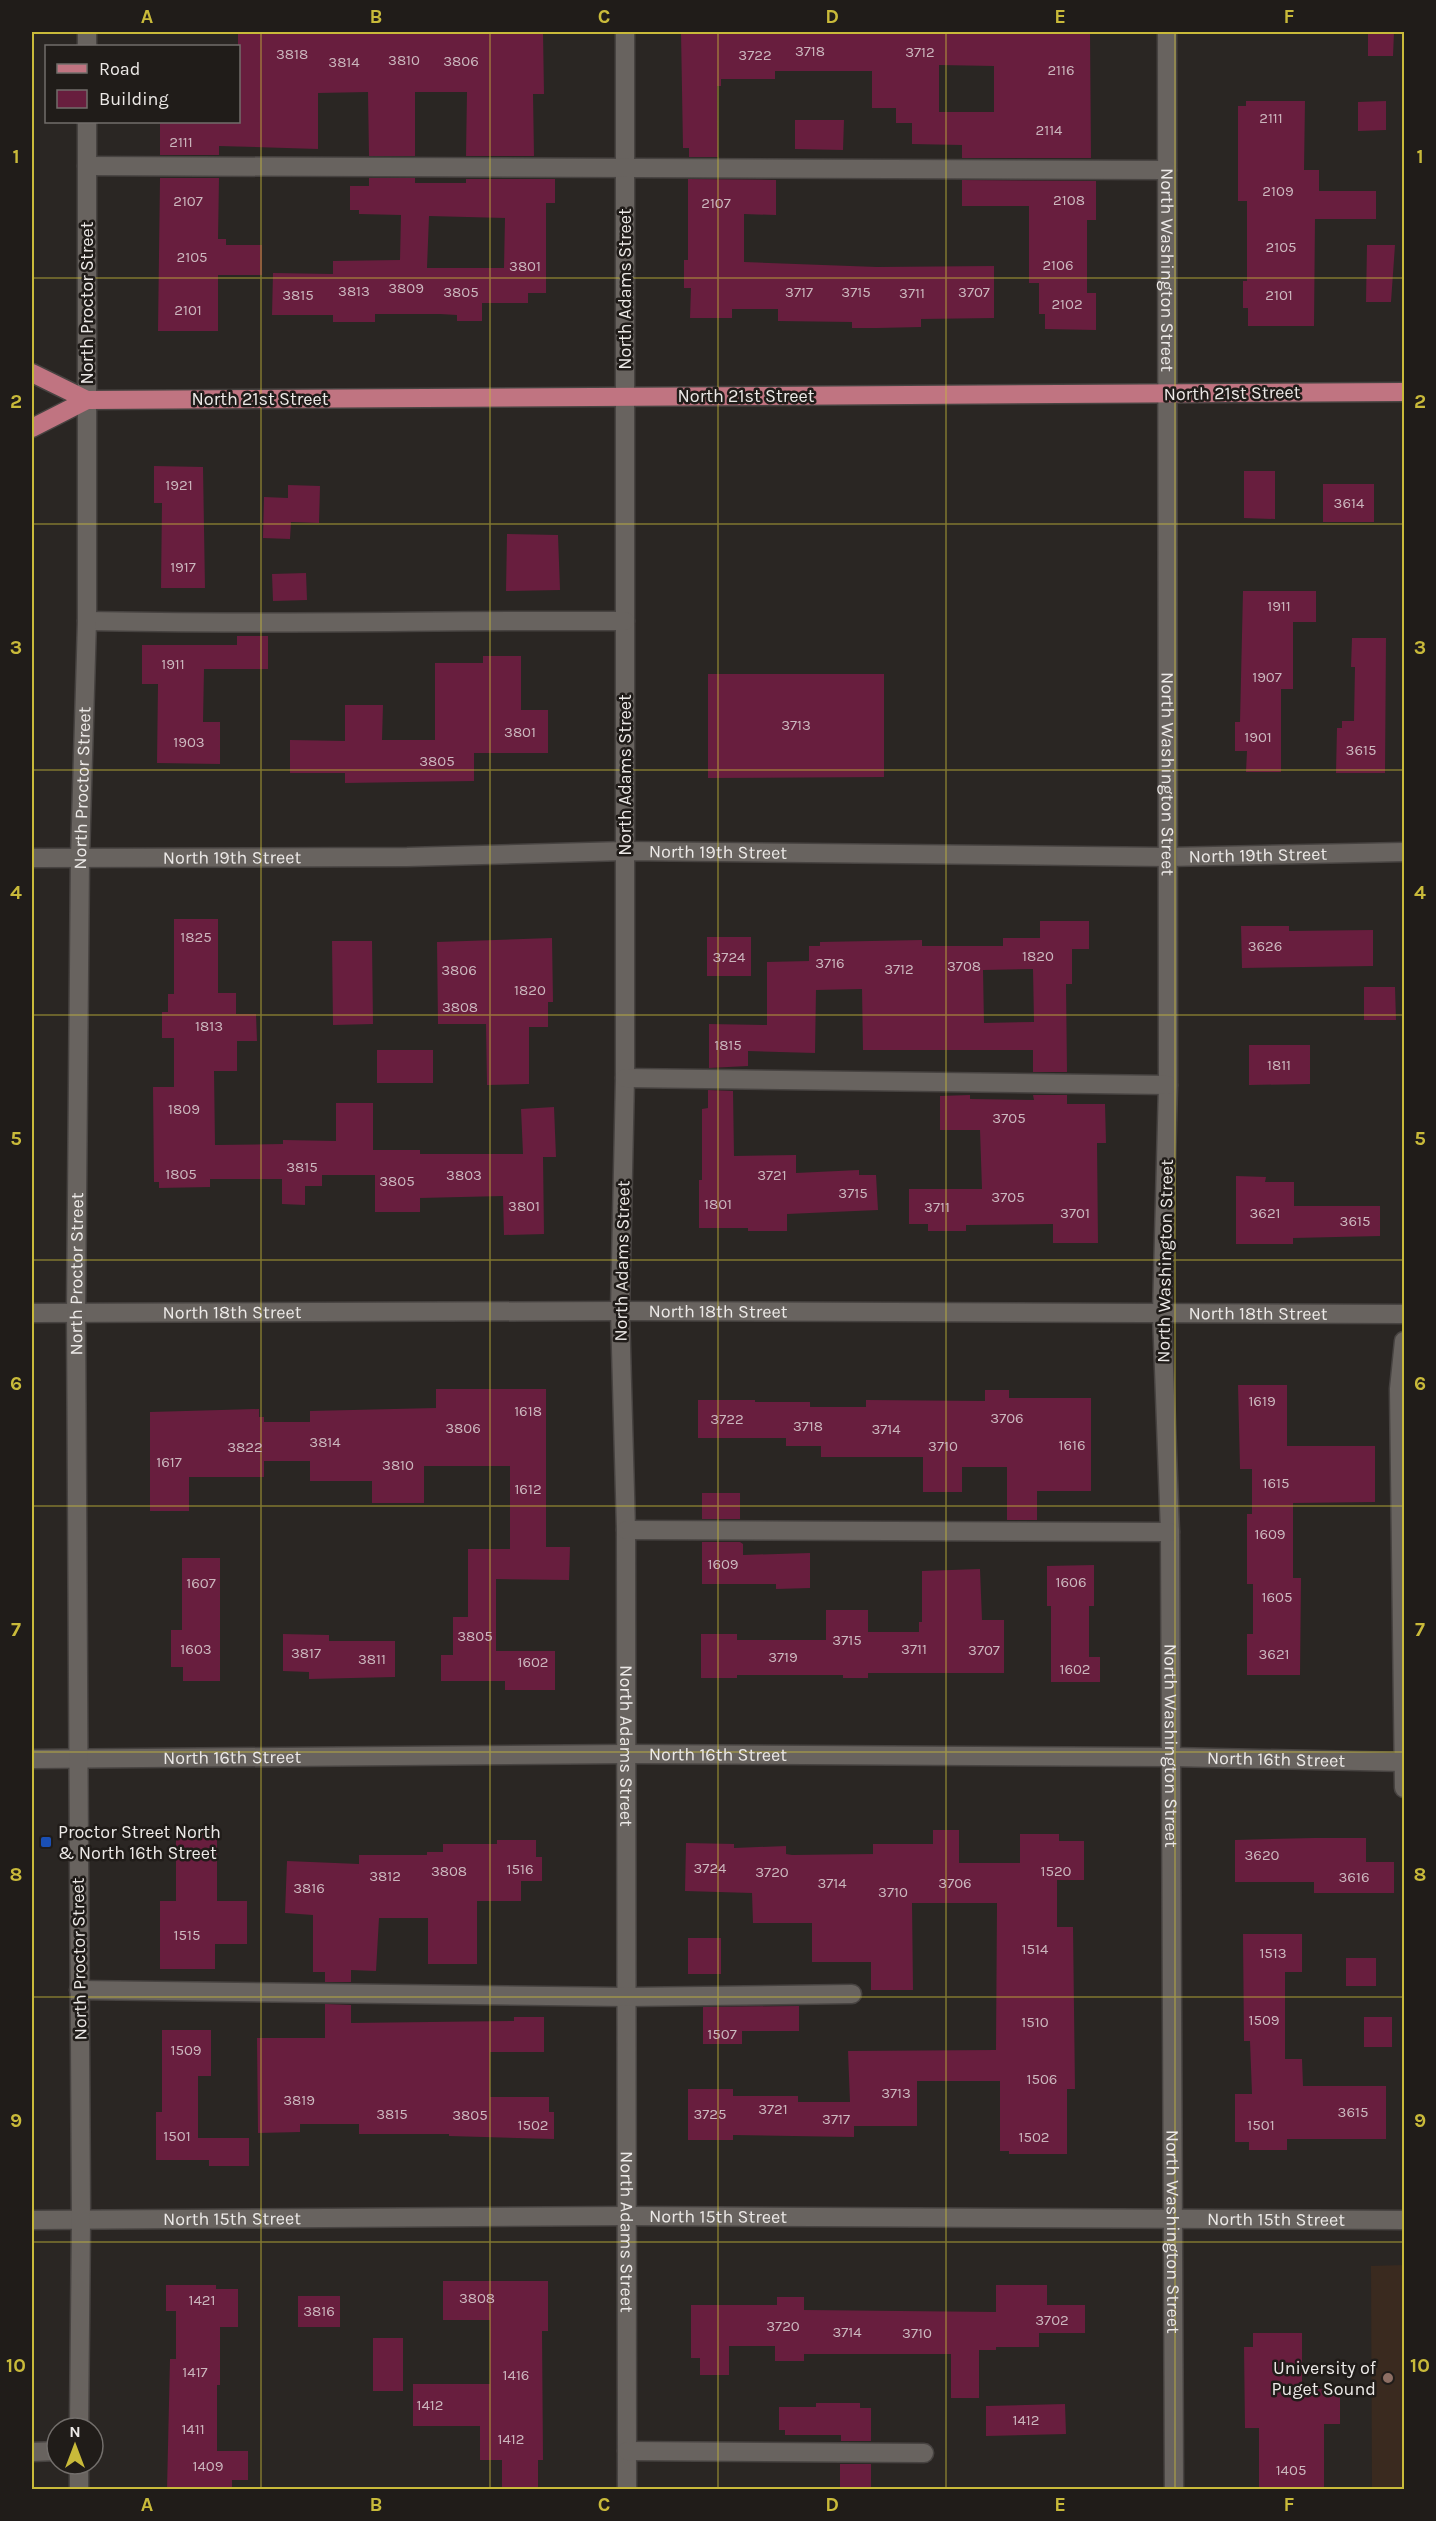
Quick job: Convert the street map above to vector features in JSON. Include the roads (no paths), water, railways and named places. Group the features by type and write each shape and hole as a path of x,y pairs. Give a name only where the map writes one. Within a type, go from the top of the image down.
{"main road":[{"name":"North 21st Street","path":"32,374 87,400 1404,392"},
{"name":"North 21st Street","path":"32,428 87,400"}],"street":[{"name":"North Adams Street","path":"625,32 626,1078 620,1311 626,1530 627,2490"},
{"name":"North Washington Street","path":"1167,32 1168,1085 1162,1314 1170,1532 1174,2490"},
{"name":"North Proctor Street","path":"79,2416 81,2220 76,1313 81,857 87,621 87,123"},
{"path":"87,166 1167,170"},
{"path":"87,621 214,624 445,620 625,621"},
{"name":"North 19th Street","path":"32,858 407,857 625,851 1168,857 1404,852"},
{"path":"626,1078 1168,1085"},
{"name":"North 18th Street","path":"32,1313 620,1311 1404,1314"},
{"path":"1404,1341 1399,1389 1404,1788"},
{"path":"626,1530 1170,1532"},
{"name":"North 16th Street","path":"32,1759 626,1754 1172,1757 1404,1762"},
{"path":"79,1990 626,1997 852,1994"},
{"name":"North 15th Street","path":"32,2220 626,2216 1404,2220"},
{"path":"627,2451 924,2453"}],"place":[{"name":"Proctor Street North & North 16th Street","path":"46,1842"},
{"name":"University of Puget Sound","path":"1388,2378"}]}
